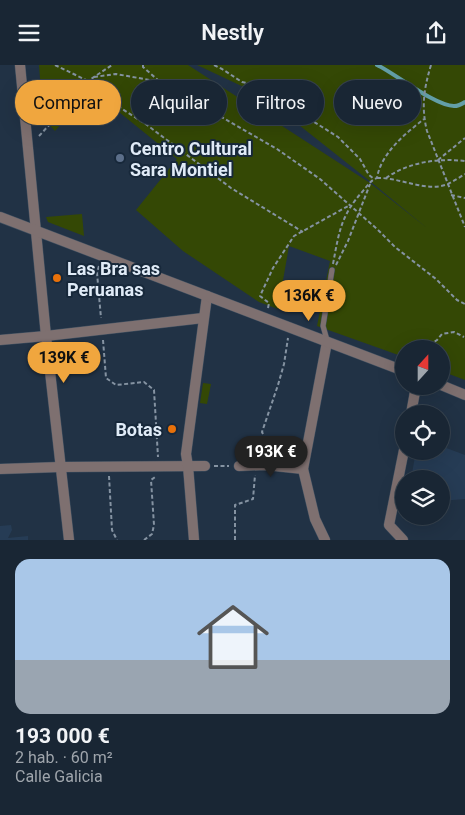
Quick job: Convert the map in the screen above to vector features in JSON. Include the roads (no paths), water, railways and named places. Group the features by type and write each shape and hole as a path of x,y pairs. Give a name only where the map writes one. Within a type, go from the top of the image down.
{"street":[{"path":"20,65 46,336 69,540"},
{"path":"0,217 395,368"},
{"path":"194,540 186,454 207,296"},
{"path":"0,340 203,318"},
{"path":"325,540 315,519 303,469 327,342"},
{"path":"450,389 465,395"},
{"path":"260,465 269,442"},
{"path":"402,460 389,525 403,540"},
{"path":"239,465 303,469"},
{"path":"0,469 205,466"}],"lane":[{"path":"327,342 323,326 332,269"}],"waterway":[{"path":"377,65 446,105 454,106 465,102"}],"place":[{"name":"Centro Cultural Sara Montiel","path":"120,158"},
{"name":"Las Bra sas Peruanas","path":"57,278"},
{"name":"Botas","path":"172,429"}]}
